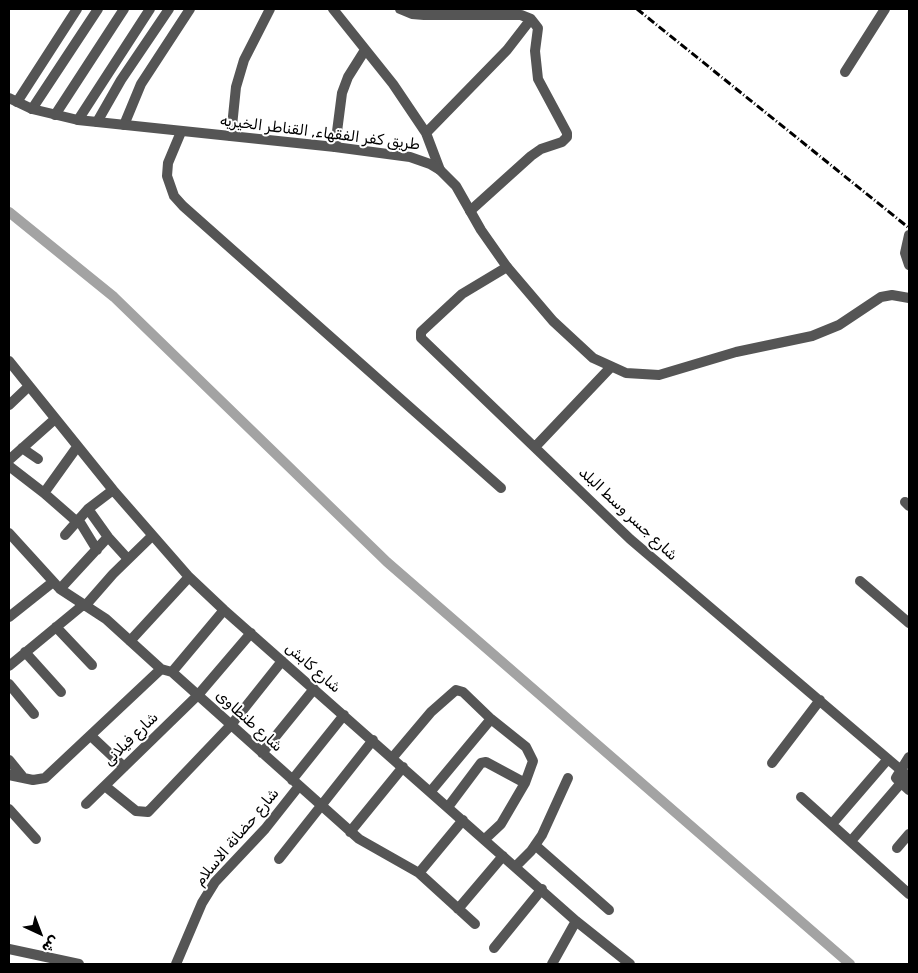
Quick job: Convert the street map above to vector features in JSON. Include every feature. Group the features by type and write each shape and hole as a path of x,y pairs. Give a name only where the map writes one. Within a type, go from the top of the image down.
{"street":[{"path":"13,100 77,9"},
{"path":"32,109 98,9"},
{"path":"55,115 124,9"},
{"path":"78,120 150,9"},
{"path":"96,122 169,9"},
{"path":"124,125 141,84 190,9"},
{"path":"231,136 236,87 244,60 270,9"},
{"path":"333,9 426,133 440,170"},
{"path":"400,9 412,14 424,15 504,14 531,19 538,28 535,50 538,79 567,133 567,137 562,142 541,149 531,156 470,211"},
{"path":"845,72 885,9"},
{"path":"426,133 508,50 531,19"},
{"path":"335,147 342,93 348,77 365,50"},
{"name":"طريق كفر الفقهاء, القناطر الخيريه","path":"13,100 32,109 78,120 335,147 420,160 440,170 456,186 506,267 553,321 593,358 610,368 643,375 676,371 736,352 826,331 881,297 892,295 909,298"},
{"path":"181,132 168,163 167,176 172,191 182,206 501,488"},
{"path":"909,235 905,253 909,265"},
{"name":"شارع جسر وسط البلد","path":"506,267 462,294 420,335 423,340 630,539 888,759 905,775 909,790"},
{"name":"شارع كابش","path":"9,361 113,490 190,577 224,610 393,757 576,921 630,964"},
{"path":"535,447 610,368"},
{"path":"9,405 29,386"},
{"path":"9,460 55,419"},
{"path":"44,493 77,446"},
{"path":"22,448 38,459"},
{"path":"9,466 77,520 96,550"},
{"path":"65,534 88,509 113,490"},
{"path":"88,509 108,538 128,559"},
{"name":"شارع طنطاوى","path":"9,533 13,544 56,586 106,619 161,669 172,672 350,832 419,873 475,924"},
{"path":"9,666 84,605 152,536"},
{"path":"10,613 56,586 108,538"},
{"path":"130,641 190,577"},
{"path":"860,581 909,623"},
{"path":"172,672 224,610"},
{"path":"56,627 92,665"},
{"name":"شارع فيلانى","path":"86,804 198,695 250,633"},
{"path":"25,652 61,692"},
{"path":"105,786 136,811 148,812 231,725 282,661"},
{"path":"9,775 22,776 33,780 45,778 161,669"},
{"path":"9,684 34,714"},
{"path":"262,753 314,689"},
{"path":"393,757 431,712 456,690 462,692 530,753 533,761 525,783 501,824 485,839"},
{"path":"772,763 820,700"},
{"name":"شارع حضانة الاسلام","path":"176,964 202,903 215,882 264,829 344,715"},
{"path":"431,791 491,719"},
{"path":"91,736 124,767"},
{"path":"279,859 373,740"},
{"path":"851,841 905,775 909,757"},
{"path":"832,824 888,759"},
{"path":"9,760 22,776"},
{"path":"448,807 481,763 486,762 525,783"},
{"path":"350,832 403,766"},
{"path":"515,867 535,845 568,778"},
{"path":"801,797 909,894"},
{"path":"9,809 36,839"},
{"path":"419,873 463,820"},
{"path":"897,848 909,834"},
{"path":"535,845 609,910"},
{"path":"458,909 504,856"},
{"path":"494,948 542,889"},
{"path":"552,964 576,921"},
{"path":"9,949 61,962 79,964"}],"waterway":[{"path":"9,212 114,297 387,562 850,964"}],"railway":[{"path":"637,9 909,228"}]}
